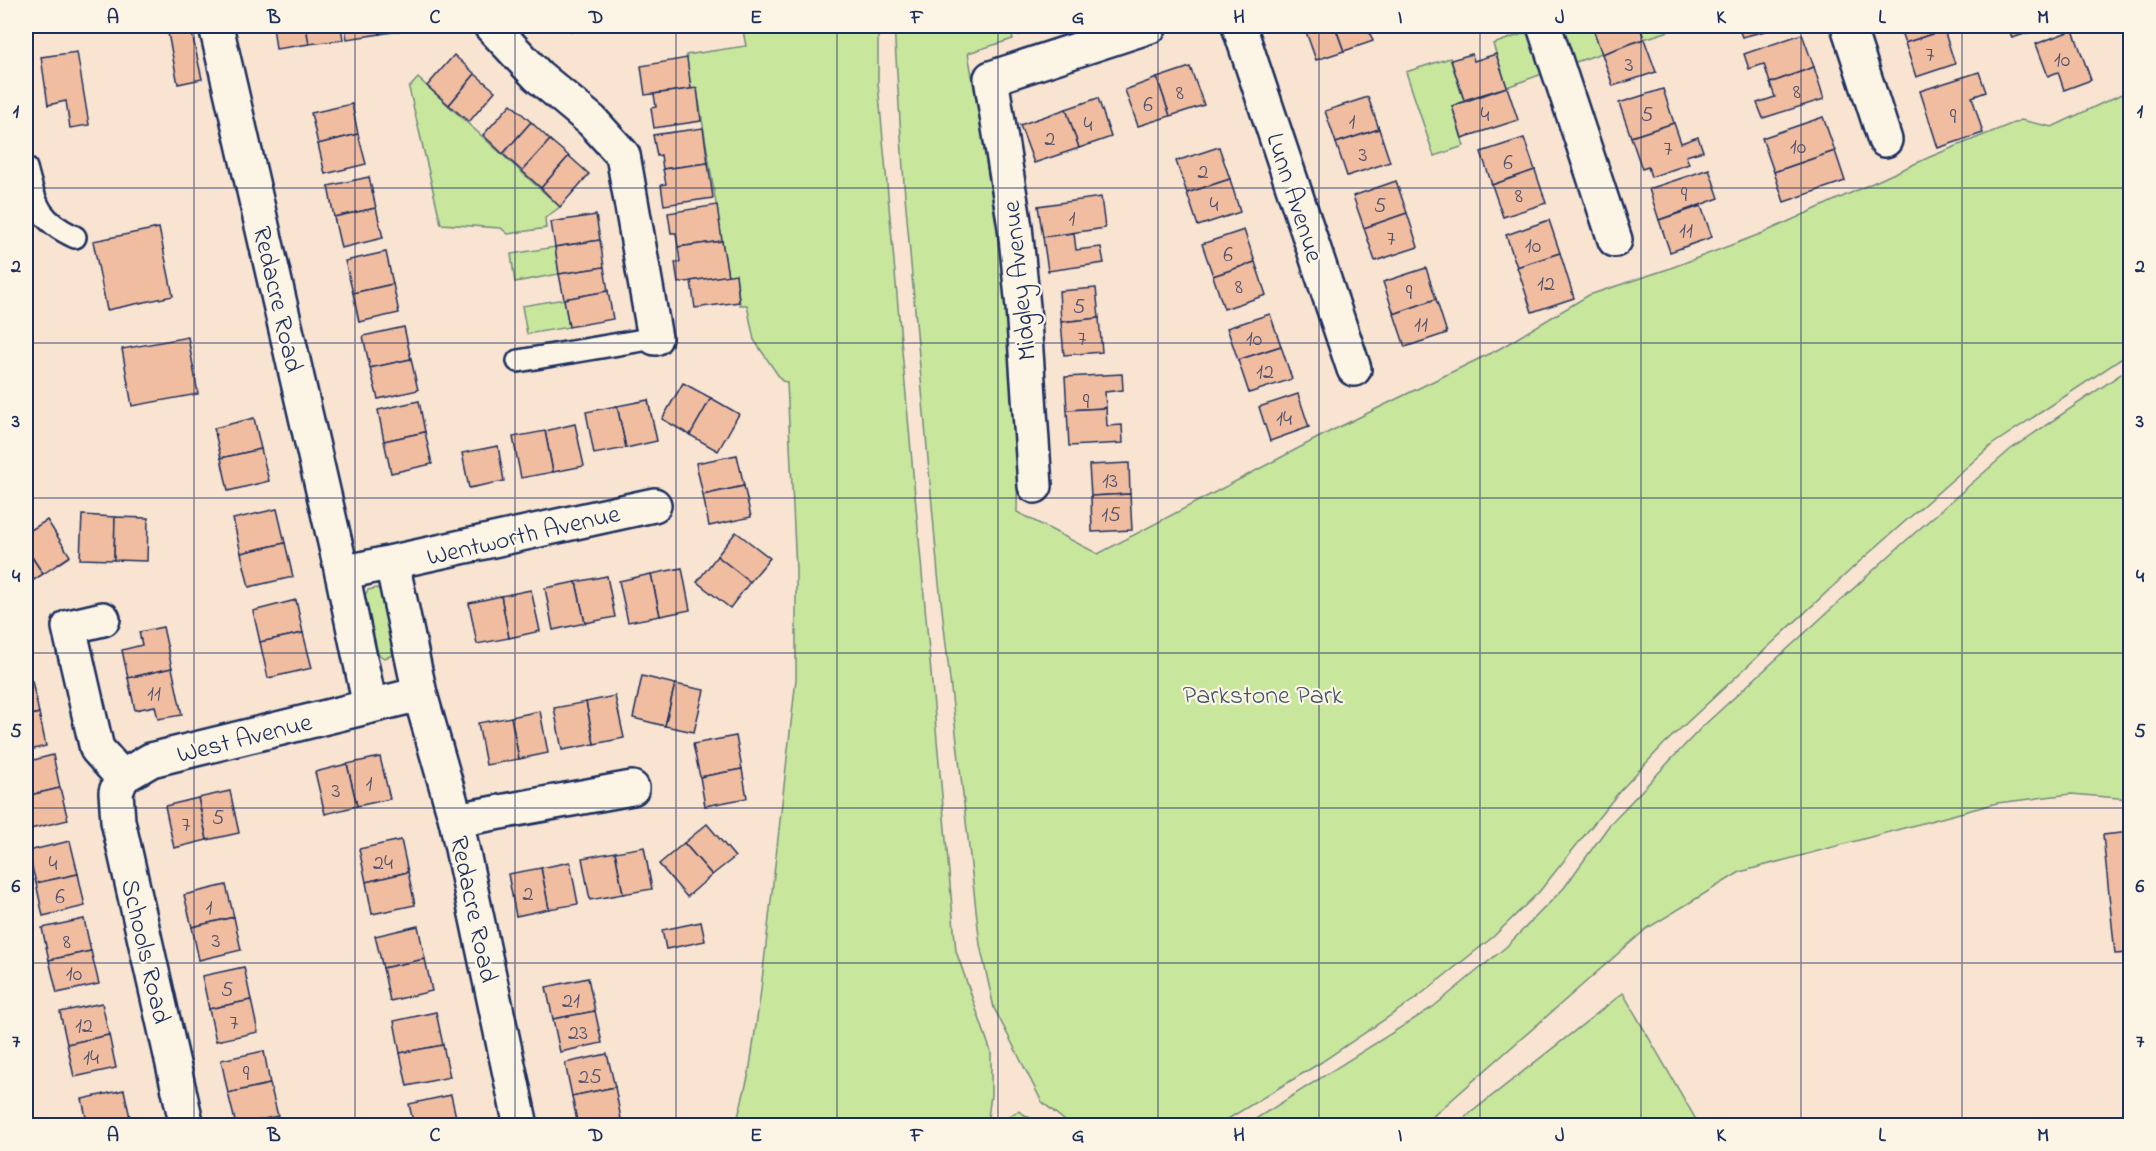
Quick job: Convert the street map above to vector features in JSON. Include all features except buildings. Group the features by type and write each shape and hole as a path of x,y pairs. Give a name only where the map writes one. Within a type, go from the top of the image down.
{"street":[{"name":"Redacre Road","path":"216,26 342,573 370,706"},
{"path":"491,26 538,76 592,121 623,155 655,338"},
{"name":"Midgley Avenue","path":"1035,486 1016,238 991,78 1150,26"},
{"name":"Lunn Avenue","path":"1239,26 1353,369"},
{"path":"1544,26 1615,240"},
{"path":"1848,26 1885,140"},
{"name":"Wentworth Avenue","path":"392,563 654,505"},
{"name":"Redacre Road","path":"392,563 420,694 456,820 521,1125"},
{"path":"342,573 392,563"},
{"path":"103,619 69,627 97,749 122,777"},
{"path":"370,706 420,694"},
{"name":"West Avenue","path":"122,777 151,760 370,706"},
{"name":"Schools Road","path":"122,777 116,792 117,821 187,1125"},
{"path":"456,820 632,788"}],"lane":[{"path":"26,168 40,212 58,229 75,237"},
{"path":"518,361 655,338"}],"green space":[{"path":"742,26 878,26 878,84 956,951 991,1052 991,1095 987,1125 736,1125 749,1073 760,998 796,679 796,570 787,382 782,381 754,340 747,305 740,305 736,275 728,276 697,89 691,89 686,55 746,46"},
{"name":"Parkstone Park","path":"894,26 1009,26 1013,39 968,53 999,228 1018,443 1017,512 1098,554 1331,431 1499,349 1589,295 1668,269 1763,233 1932,156 2021,120 2052,127 2130,90 2130,353 1993,444 1859,562 1664,744 1619,792 1539,892 1493,937 1415,999 1320,1063 1218,1125 1070,1125 1042,1102 994,1008 980,945 938,574 904,184"},
{"path":"1557,26 1592,26 1602,53 1570,64"},
{"path":"1640,26 1685,26 1644,39"},
{"path":"1528,32 1542,74 1507,87 1493,44"},
{"path":"1450,58 1464,101 1452,106 1464,146 1434,156 1406,72"},
{"path":"418,78 560,207 545,218 546,228 508,234 501,228 441,224 409,88"},
{"path":"555,247 559,274 515,282 511,254"},
{"path":"564,299 569,327 527,334 522,306"},
{"path":"2130,368 2130,799 2071,794 1997,803 1740,872 1646,929 1423,1125 1246,1125 1433,1007 1506,947 1564,888 1610,824 1702,727 1901,545 2011,449"},
{"path":"377,588 383,593 396,647 394,655 384,658 378,654 364,597 368,590"},
{"path":"1623,993 1699,1125 1455,1125"},
{"path":"1018,1111 1042,1125 1007,1125 1008,1117"}]}
